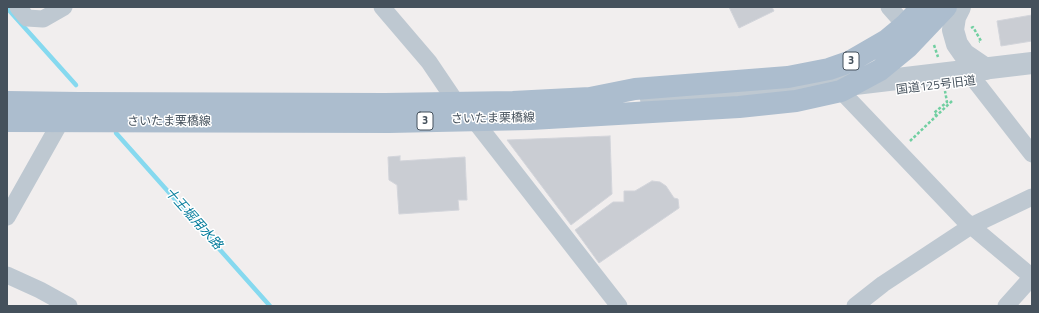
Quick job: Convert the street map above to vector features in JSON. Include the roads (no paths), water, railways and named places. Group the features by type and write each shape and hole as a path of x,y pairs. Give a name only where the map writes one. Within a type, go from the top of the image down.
{"main road":[{"name":"さいたま栗橋線","path":"7,102 79,104 513,102 590,98 635,89 809,74 848,62 887,40 905,25 922,7"},
{"name":"さいたま栗橋線","path":"7,121 365,122 531,119 739,107 796,101 848,87 880,70 908,47 946,7"}],"street":[{"path":"18,7 27,18 43,19 64,7"},
{"path":"382,7 429,62 456,102"},
{"path":"889,7 905,25 908,47 913,64 936,76 937,81 982,77"},
{"path":"960,7 955,18 953,30 958,44 982,77 1032,154"},
{"name":"国道125号旧道","path":"982,77 1032,63"},
{"name":"国道125号旧道","path":"848,87 869,94 982,77 1032,74"},
{"name":"国道125号旧道","path":"848,87 936,76"},
{"path":"590,98 617,101 848,87 971,226 1032,277 1006,306"},
{"path":"7,217 61,120"},
{"path":"474,120 619,306"},
{"path":"855,306 884,284 971,226 1032,197"},
{"path":"7,275 40,290 68,306"}],"waterway":[{"name":"十王堀用水路","path":"7,8 76,85"},
{"name":"十王堀用水路","path":"116,133 270,306"}]}
